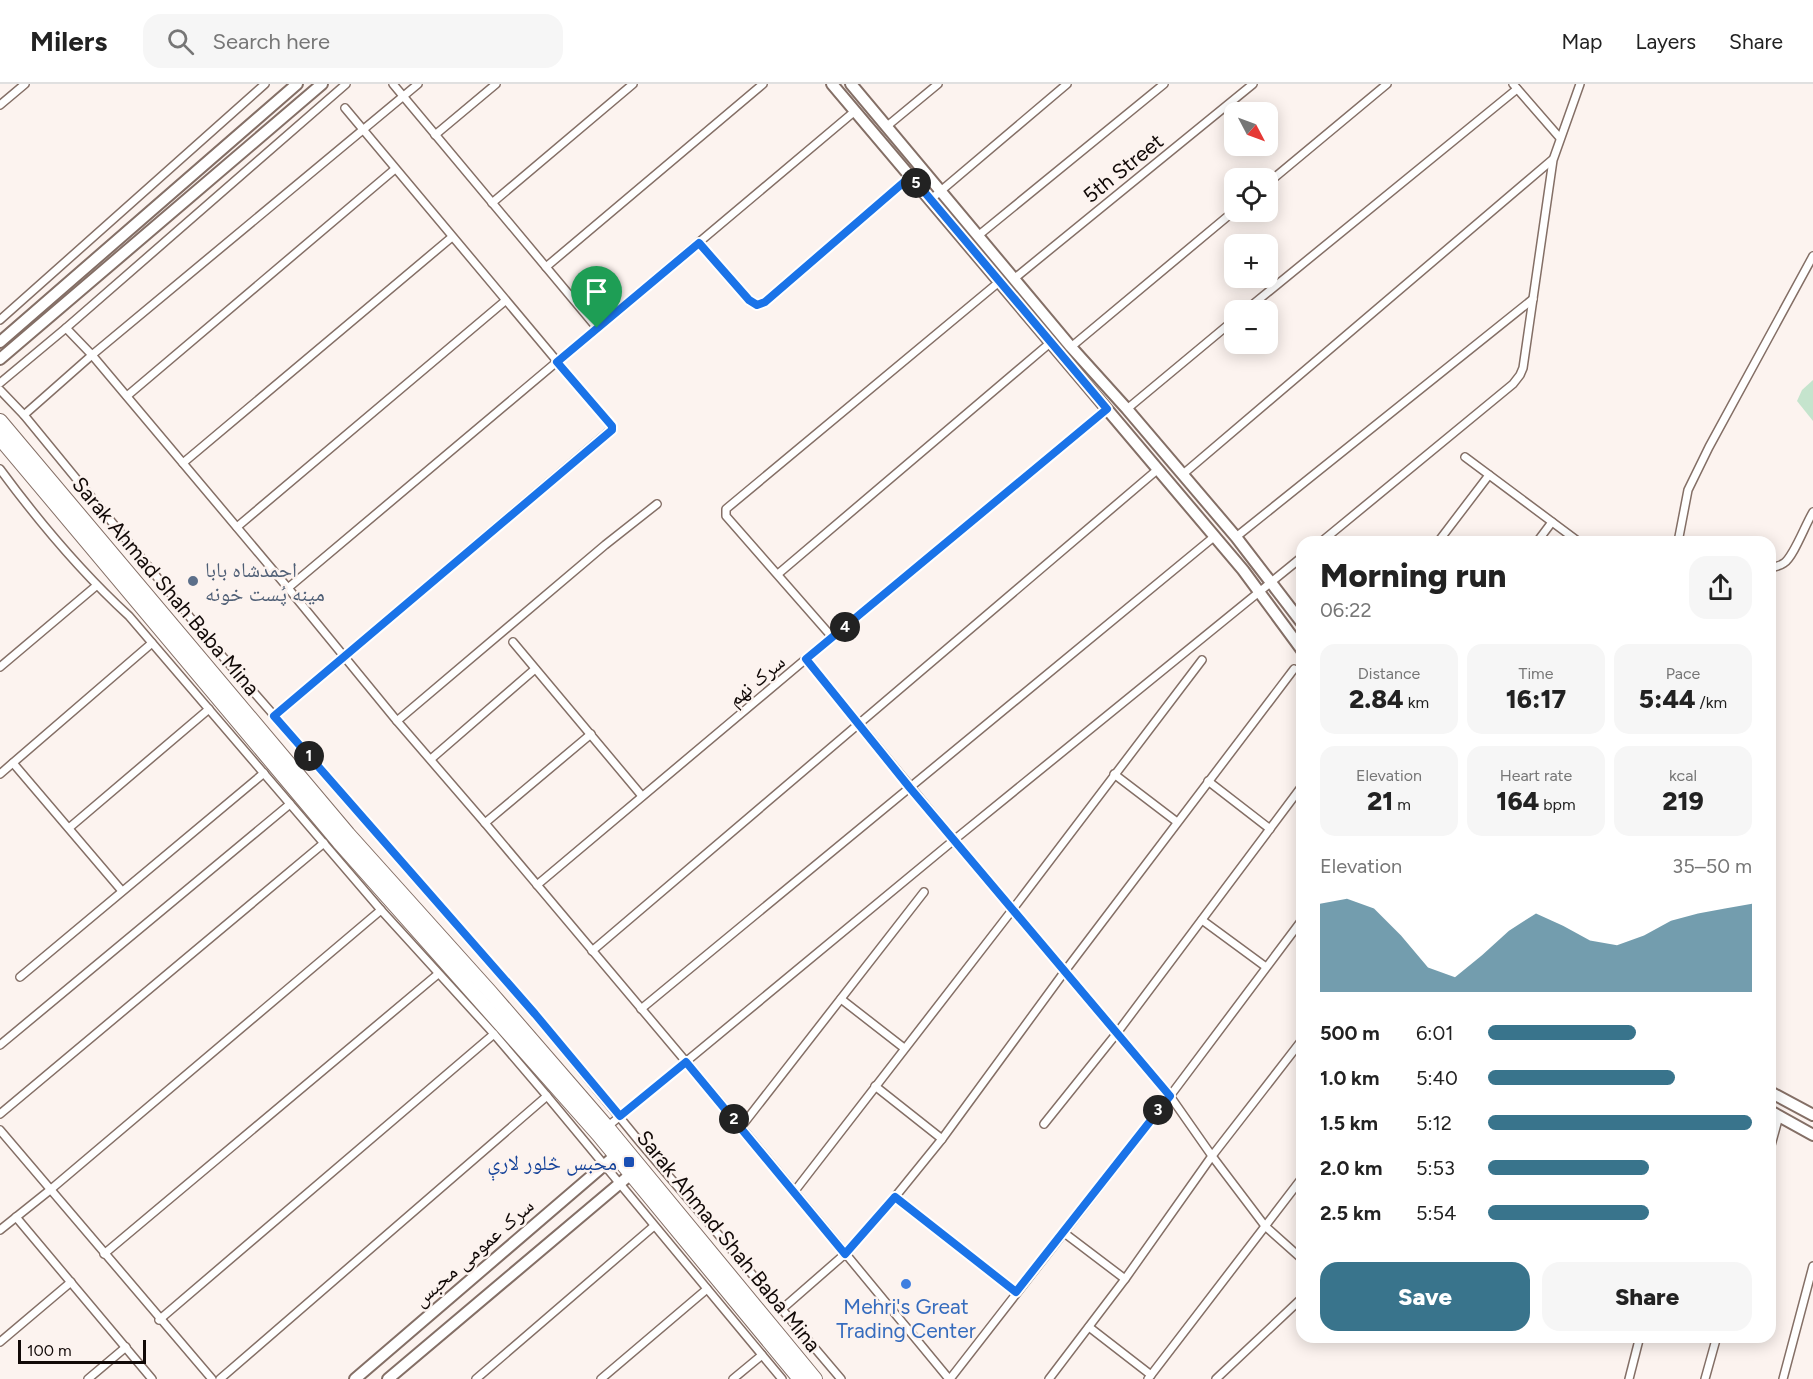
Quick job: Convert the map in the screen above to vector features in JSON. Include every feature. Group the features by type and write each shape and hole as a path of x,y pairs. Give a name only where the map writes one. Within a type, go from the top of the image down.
{"highway":[{"name":"Sarak Ahmad Shah Baba Mina","path":"0,421 325,807 815,1379"},
{"path":"0,438 339,842 603,1130 616,1155 631,1174 800,1379"}],"street":[{"path":"0,105 25,84"},
{"path":"0,320 265,84"},
{"path":"0,342 297,84"},
{"path":"0,359 322,84"},
{"path":"0,382 66,328 346,84"},
{"path":"393,84 597,328"},
{"path":"24,415 92,355 418,84"},
{"path":"435,135 496,84"},
{"path":"492,203 633,84"},
{"path":"546,267 763,84"},
{"path":"832,84 1215,536 1296,642"},
{"path":"851,84 1071,346 1236,537 1296,615"},
{"path":"886,127 938,84"},
{"path":"930,200 1067,84"},
{"path":"979,235 1164,84"},
{"name":"5th Street","path":"1015,278 1253,84"},
{"path":"1278,175 1387,84"},
{"path":"1328,536 1446,441 1513,384 1520,375 1523,368 1552,160 1580,84"},
{"path":"1258,300 1515,86 1560,138"},
{"path":"274,716 612,430 612,426 345,108"},
{"path":"288,588 855,111"},
{"path":"1182,475 1552,160"},
{"path":"127,396 395,169"},
{"path":"699,243 749,300 757,305 765,302 911,176"},
{"path":"1071,346 1224,219"},
{"path":"183,464 452,237"},
{"path":"1679,536 1688,490 1813,256"},
{"path":"832,638 726,516 726,509 999,282"},
{"path":"1236,537 1533,299"},
{"path":"237,527 505,301"},
{"path":"66,328 127,396 397,721 741,1127 949,1379 1170,1096 1296,930"},
{"path":"1126,409 1224,328"},
{"path":"777,574 1050,342"},
{"path":"0,390 24,415 216,649 535,1014 841,1379"},
{"name":"سرک نهم","path":"537,885 1107,409"},
{"path":"1466,457 1571,536"},
{"path":"0,469 59,544 96,586 129,616 381,909 494,1034 782,1379"},
{"path":"592,951 1157,470"},
{"path":"1443,536 1490,475"},
{"path":"397,721 522,614 657,504"},
{"path":"1776,567 1783,565 1794,553 1797,542 1813,512"},
{"path":"1542,536 1552,522"},
{"path":"641,1009 1215,536"},
{"path":"603,1130 1296,562"},
{"path":"0,667 96,586"},
{"path":"513,642 642,796"},
{"path":"0,774 152,644"},
{"path":"806,659 910,788 1170,1096 1265,1226 1296,1254"},
{"path":"794,1192 1202,660"},
{"path":"430,759 535,669"},
{"path":"782,1310 845,1254 942,1139 1065,971 1294,669"},
{"path":"69,828 209,709"},
{"path":"485,823 591,734"},
{"path":"13,762 122,891"},
{"path":"20,976 264,773"},
{"path":"1114,774 1177,822"},
{"path":"1208,781 1270,829"},
{"path":"1044,1124 1117,1033 1296,794"},
{"path":"0,1045 290,804"},
{"path":"0,1114 324,843"},
{"path":"741,1127 924,892"},
{"path":"0,1230 381,909"},
{"path":"1202,920 1266,967"},
{"path":"104,1254 438,974"},
{"path":"841,999 904,1048"},
{"path":"159,1320 494,1034"},
{"path":"1049,1379 1125,1279 1212,1156 1296,1048"},
{"path":"874,1086 942,1139"},
{"path":"1776,1095 1813,1115"},
{"path":"220,1379 547,1096"},
{"path":"1776,1115 1813,1135"},
{"path":"0,1130 159,1320 212,1379"},
{"name":"سرک عمومی محبس","path":"355,1379 616,1155"},
{"name":"سرک عمومی محبس","path":"388,1379 631,1174"},
{"path":"1089,1327 1150,1377 1296,1186"},
{"path":"895,1197 1016,1292"},
{"path":"16,1217 152,1379"},
{"path":"476,1379 654,1226"},
{"path":"1063,1232 1125,1279"},
{"path":"1783,1379 1813,1266"},
{"path":"0,1342 71,1282"},
{"path":"601,1379 707,1289"},
{"path":"1216,1379 1296,1304"},
{"path":"1629,1379 1638,1343"},
{"path":"1705,1379 1715,1343"},
{"path":"88,1379 126,1347"},
{"path":"733,1379 762,1355"}],"green space":[{"path":"1813,380 1813,421 1797,401 1802,390"}],"place":[{"name":"احمدشاه بابا مینه پُست خونه","path":"193,581"},
{"name":"محبس څلور لارې","path":"629,1162"},
{"name":"Mehri's Great Trading Center","path":"906,1284"}],"route":[{"path":"911,176 1107,409 806,659 910,788 1170,1096 1016,1292 895,1197 845,1254 686,1062 620,1116 535,1014 274,716 612,430 612,426 557,362 597,328 699,243 749,300 757,305 765,302 911,176"}]}
